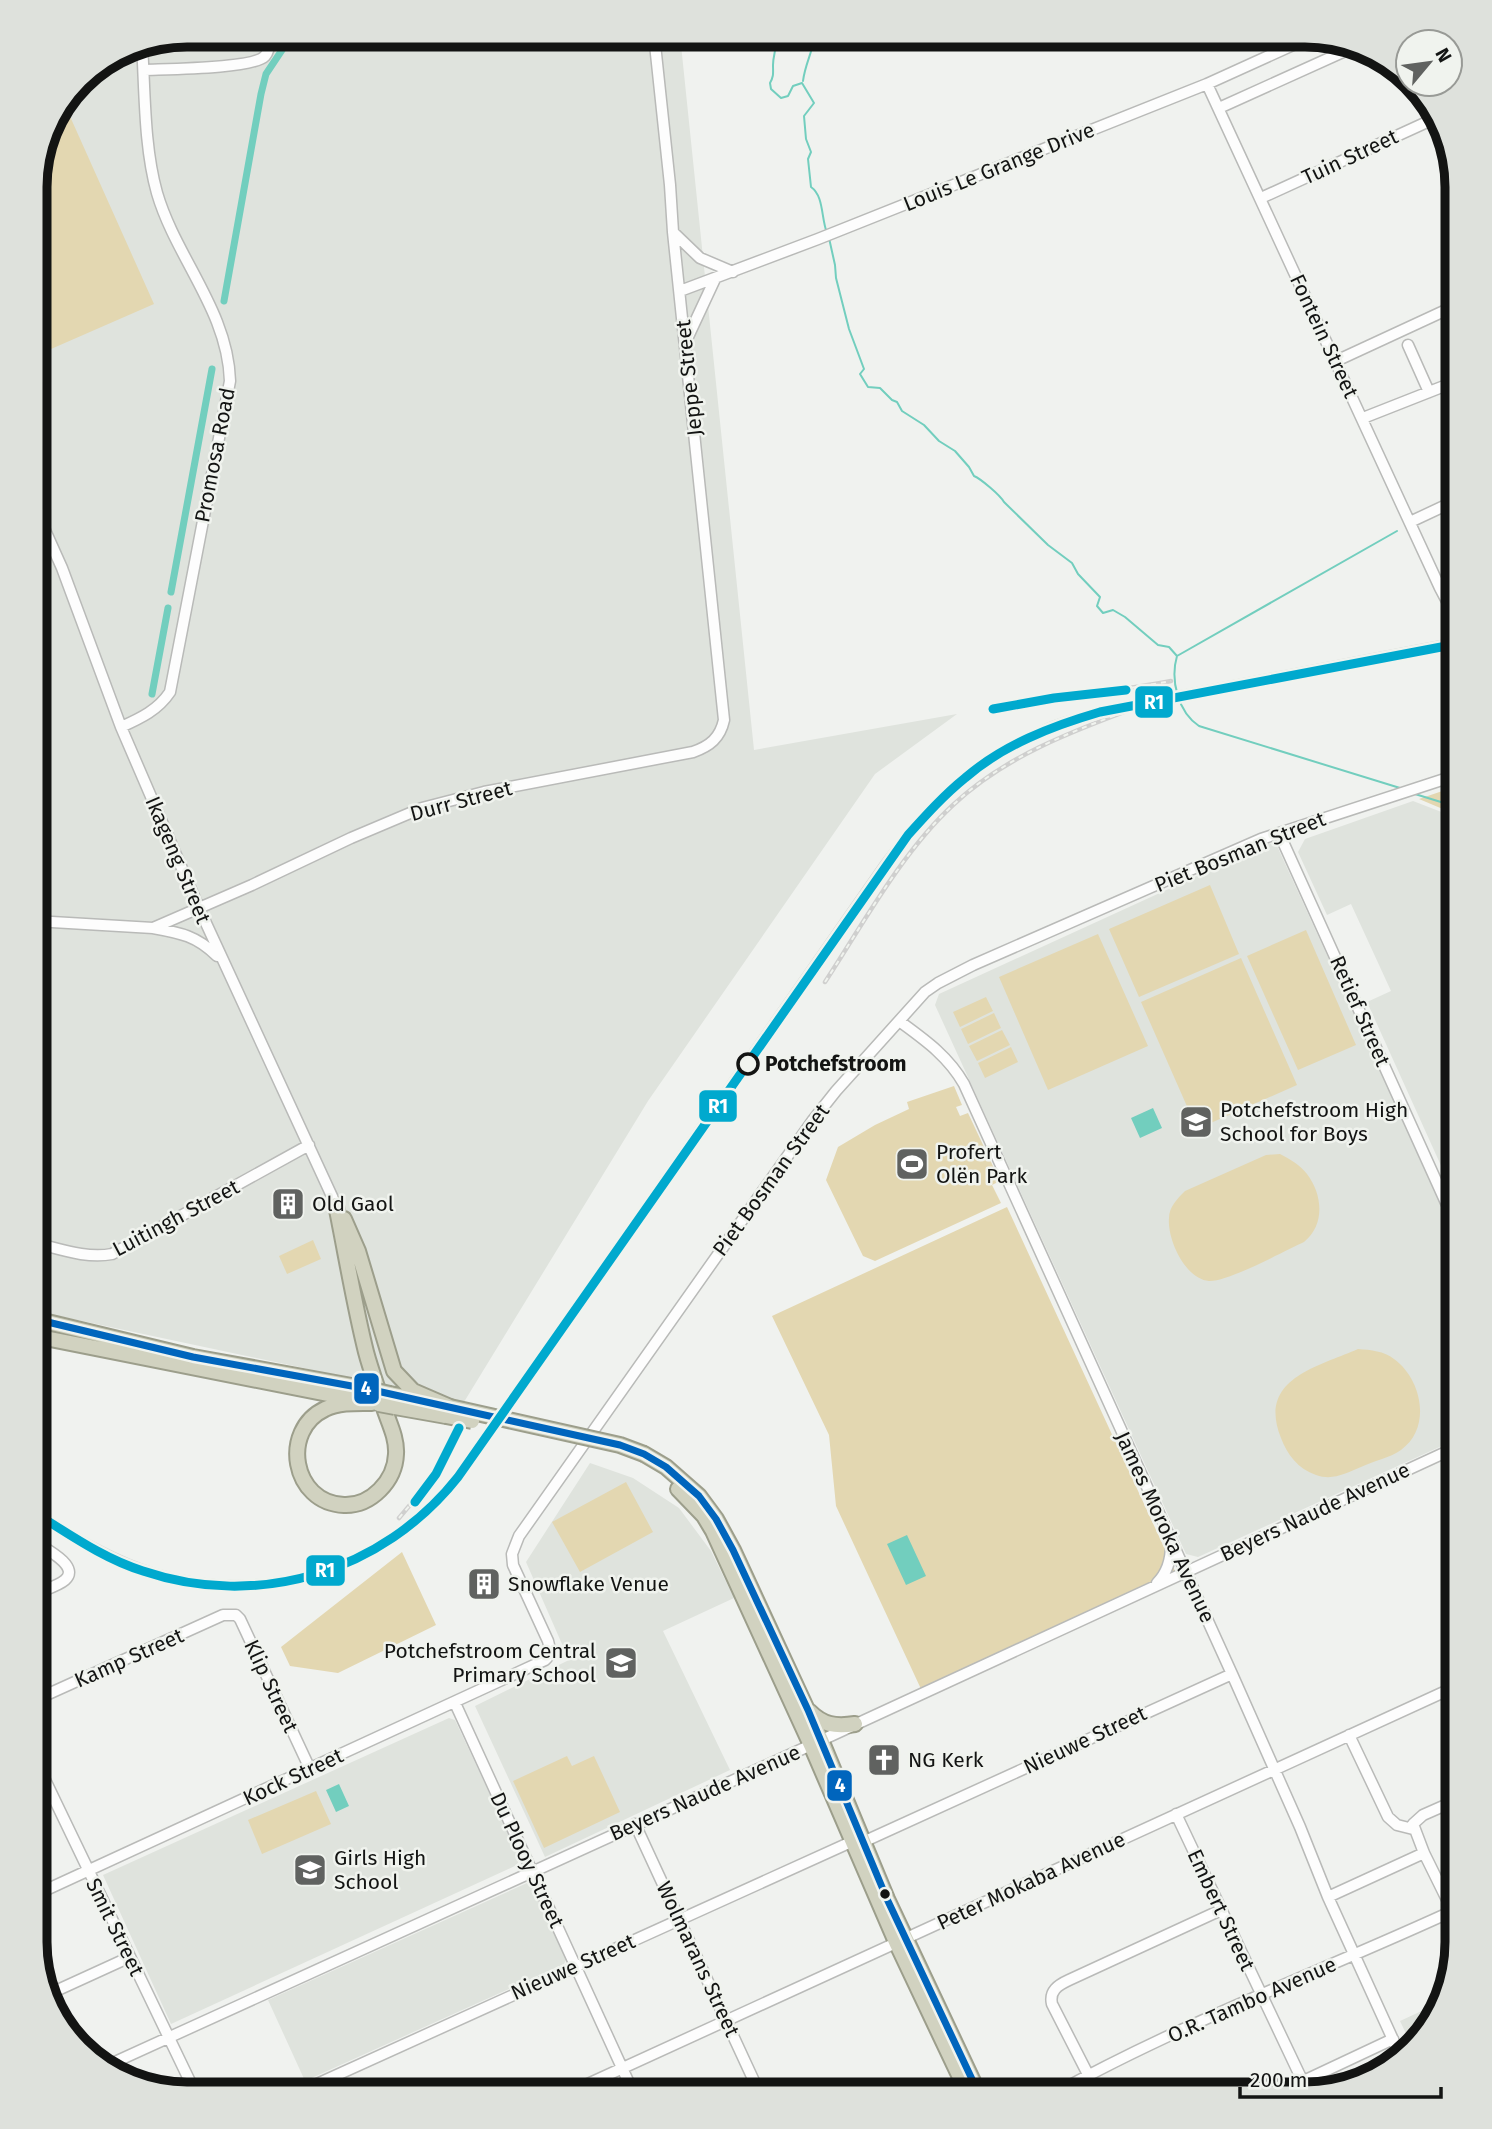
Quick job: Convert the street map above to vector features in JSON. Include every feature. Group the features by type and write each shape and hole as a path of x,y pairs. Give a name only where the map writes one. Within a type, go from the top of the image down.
{"highway":[{"path":"336,1205 366,1350 394,1435 396,1453 395,1464 388,1480 367,1499 345,1505 324,1499 314,1492 300,1475 296,1452 300,1434 311,1418 327,1407 373,1399"},
{"path":"336,1205 358,1251 394,1371 413,1391 448,1412"},
{"path":"47,1322 373,1399"},
{"path":"47,1338 373,1399 392,1400 640,1457 681,1479 699,1496 716,1519 808,1710 816,1742"},
{"path":"640,1457 679,1490 704,1516 713,1531 816,1742 963,2082"},
{"path":"808,1710 817,1720 828,1724 855,1724"},
{"path":"901,1940 973,2082"}],"street":[{"path":"144,70 257,61 269,48"},
{"name":"Jeppe Street","path":"654,48 723,720"},
{"name":"Louis Le Grange Drive","path":"680,291 1207,84 1286,48"},
{"path":"1219,108 1342,53"},
{"name":"Promosa Road","path":"121,727 148,715 170,692 230,381 230,363 219,326 157,193 150,160 143,55"},
{"name":"Fontein Street","path":"1207,84 1445,598"},
{"name":"Tuin Street","path":"1261,198 1428,122"},
{"path":"673,232 700,258 733,272"},
{"path":"686,341 715,279"},
{"path":"1336,361 1445,310"},
{"path":"1408,345 1429,391"},
{"path":"1363,418 1445,385"},
{"path":"1410,522 1445,506"},
{"name":"Ikageng Street","path":"48,536 121,727 199,908 336,1205"},
{"name":"Durr Street","path":"153,928 422,808 484,792 704,748 718,736 723,720"},
{"name":"Piet Bosman Street","path":"549,1657 548,1641 513,1565 512,1554 519,1536 813,1120 925,992 953,975 1074,919 1261,839 1445,779"},
{"name":"Retief Street","path":"1279,833 1445,1200"},
{"path":"48,922 153,928 185,934 204,943 223,962"},
{"name":"James Moroka Avenue","path":"900,1021 945,1057 964,1084 1232,1674 1328,1897 1397,2047"},
{"name":"Luitingh Street","path":"47,1247 89,1255 112,1254 309,1145"},
{"name":"Beyers Naude Avenue","path":"115,2062 1445,1453"},
{"path":"1152,1588 1167,1569 1171,1554 1170,1539"},
{"path":"47,1550 62,1560 69,1572 64,1581 47,1589"},
{"name":"Kamp Street","path":"47,1695 223,1615"},
{"name":"Klip Street","path":"223,1615 236,1615 240,1619 310,1769"},
{"name":"Kock Street","path":"47,1890 549,1657"},
{"name":"Nieuwe Street","path":"323,2081 576,1965 1232,1674"},
{"name":"Peter Mokaba Avenue","path":"593,2081 1445,1691"},
{"name":"Du Plooy Street","path":"454,1703 628,2081"},
{"path":"1349,1735 1381,1807 1397,1825 1413,1829"},
{"name":"Smit Street","path":"47,1785 190,2081"},
{"path":"1445,1805 1423,1815 1414,1822 1413,1829 1445,1892"},
{"name":"Embert Street","path":"1175,1814 1303,2082"},
{"name":"Wolmarans Street","path":"635,1824 754,2082"},
{"path":"1328,1897 1424,1853"},
{"path":"1092,2082 1052,2004 1055,1989 1069,1980 1221,1910"},
{"name":"O.R. Tambo Avenue","path":"1076,2082 1354,1955 1445,1918"},
{"path":"56,1991 130,1956"},
{"path":"1303,2082 1393,2039"}],"shaded area":[{"path":"681,48 754,750 957,714 875,774 648,1101 464,1402 47,1314 48,169 62,125 88,88 117,66 160,50"},
{"path":"69,113 154,304 48,350 48,169 58,134"},
{"path":"1445,790 1445,810 1419,799"},
{"path":"1413,801 1445,813 1445,1174 1367,1002 1391,991 1351,904 1327,915 1298,852 1305,839"},
{"name":"Potchefstroom High School for Boys","path":"1269,843 1277,846 1445,1213 1445,1444 1198,1557 1186,1554 935,1005 939,994"},
{"path":"1210,885 1239,954 1139,997 1109,929"},
{"path":"1306,930 1356,1045 1298,1070 1247,956"},
{"path":"1098,934 1148,1046 1048,1090 999,977"},
{"path":"1241,958 1297,1085 1197,1129 1141,1002"},
{"path":"986,997 993,1011 960,1027 953,1012"},
{"path":"994,1013 1001,1028 968,1044 961,1029"},
{"path":"1002,1030 1010,1045 977,1061 969,1046"},
{"path":"1011,1047 1018,1062 985,1078 978,1063"},
{"name":"Profert Olën Park","path":"954,1086 962,1105 956,1107 960,1116 968,1113 1000,1181 992,1185 1001,1203 875,1261 863,1256 826,1180 838,1147 909,1109 907,1102"},
{"path":"1153,1108 1162,1128 1140,1138 1131,1118"},
{"path":"1280,1154 1295,1162 1304,1171 1316,1191 1319,1200 1318,1219 1311,1235 1304,1242 1229,1277 1209,1281 1200,1279 1185,1266 1174,1247 1169,1218 1174,1203 1185,1191 1266,1155"},
{"path":"1007,1207 1175,1571 921,1689 836,1506 829,1435 772,1316"},
{"path":"313,1240 321,1259 287,1274 279,1256"},
{"path":"1358,1349 1386,1354 1404,1368 1417,1391 1420,1404 1417,1429 1411,1441 1392,1455 1339,1476 1322,1477 1299,1465 1286,1450 1276,1418 1277,1402 1284,1389 1295,1378"},
{"name":"Potchefstroom Central Primary School","path":"590,1463 633,1478 679,1508 711,1551 734,1598 663,1631 730,1770 545,1857 475,1706 569,1660 526,1562"},
{"path":"626,1482 653,1532 580,1572 552,1522"},
{"path":"907,1535 926,1576 906,1585 887,1544"},
{"path":"402,1552 436,1625 338,1673 290,1666 281,1647"},
{"name":"Girls High School","path":"449,1718 455,1720 520,1858 517,1865 171,2024 103,1875"},
{"path":"567,1756 572,1766 594,1756 620,1812 544,1848 513,1781"},
{"path":"339,1784 349,1806 336,1812 326,1790"},
{"path":"316,1791 331,1824 262,1854 248,1820"},
{"path":"527,1883 534,1885 567,1958 564,1964 305,2081 268,2000"},
{"path":"1428,2008 1408,2037 1400,2021"}],"waterway":[{"path":"224,301 261,94 266,74 283,48"},
{"path":"775,48 771,89 781,98 788,96 793,86 802,83 814,103 804,116 806,139 811,152 808,159 811,187 818,196 827,233"},
{"path":"803,81 813,48"},
{"path":"829,238 849,329 864,369 860,374 868,387 880,388 897,402 902,411 955,451 974,476 995,491 1048,545 1072,563 1078,574 1100,597 1097,606 1103,613 1113,610 1158,645 1169,647 1177,656"},
{"path":"171,592 212,369"},
{"path":"1397,531 1177,656 1175,685 1186,713 1199,726 1400,788"},
{"path":"152,694 168,608"},
{"path":"1415,794 1445,803"}],"railway":[{"path":"47,1516 94,1544 141,1566 197,1579 236,1582 276,1579 314,1570 352,1557 387,1538 419,1514 457,1473 882,863 917,820 955,782 1021,737 1054,722 1104,707 1445,641"},
{"path":"993,709 1171,681"},
{"path":"825,982 900,866 953,805 973,788 1016,760 1062,737 1135,708"},
{"path":"399,1518 436,1474 459,1428"}],"transit line":[{"name":"R1","path":"47,1521 129,1566 186,1582 230,1586 273,1583 316,1574 356,1559 393,1537 428,1510 458,1477 908,835 942,798 965,778 1012,746 1100,712 1445,646"},
{"name":"R1","path":"993,709 1054,698 1126,690"},
{"name":"4","path":"47,1322 193,1357 368,1389 620,1445 644,1454 666,1467 699,1496 716,1519 733,1550 808,1710 887,1899 973,2082"},
{"name":"R1","path":"415,1502 436,1474 459,1428"}],"place":[{"name":"Potchefstroom","path":"748,1064"},
{"name":"Potchefstroom High School for Boys","path":"1196,1122"},
{"name":"Profert Olën Park","path":"912,1164"},
{"name":"Old Gaol","path":"288,1204"},
{"name":"Snowflake Venue","path":"484,1584"},
{"name":"Potchefstroom Central Primary School","path":"621,1663"},
{"name":"NG Kerk","path":"884,1760"},
{"name":"Girls High School","path":"310,1870"}]}
